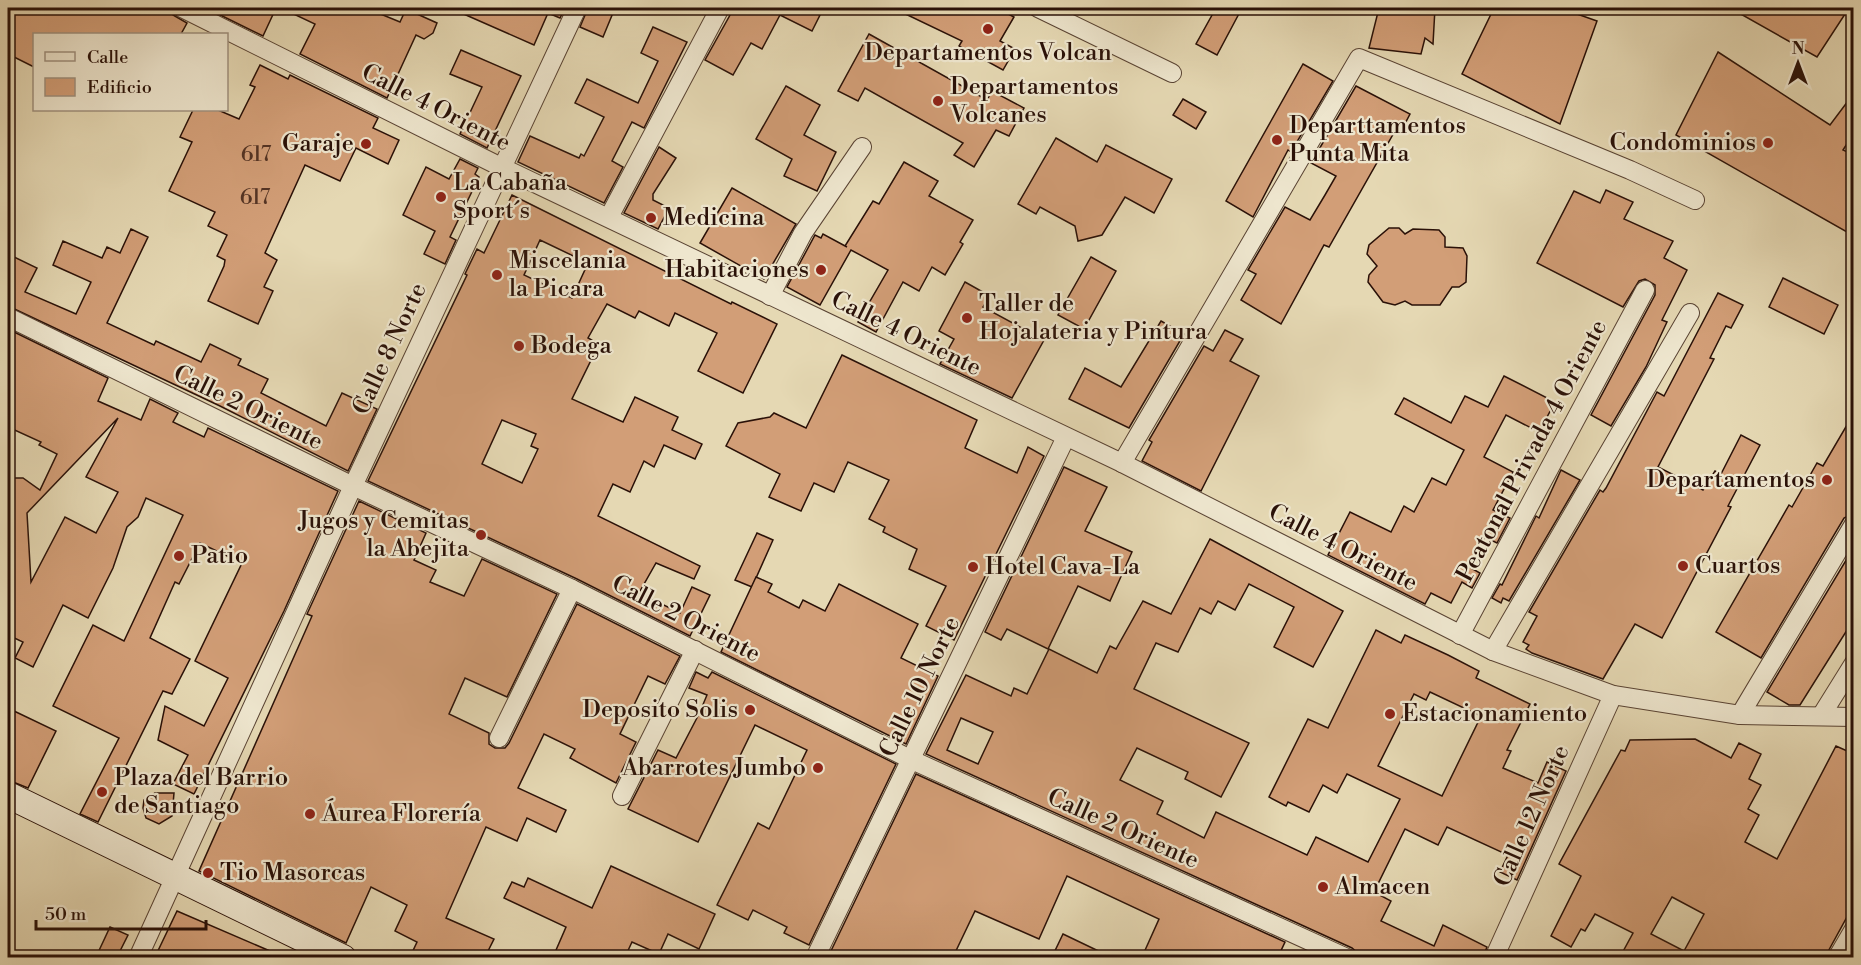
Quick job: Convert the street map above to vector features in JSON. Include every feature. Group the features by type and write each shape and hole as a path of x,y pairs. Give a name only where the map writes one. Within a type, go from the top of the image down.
{"main road":[{"path":"8,795 343,957"}],"street":[{"name":"Calle 4 Oriente","path":"182,8 501,167 1122,463 1493,651 1613,695 1740,715 1854,717"},
{"name":"Calle 8 Norte","path":"138,957 353,486 577,8"},
{"path":"609,217 720,8"},
{"path":"1038,8 1172,73"},
{"path":"1122,463 1359,58 1630,170 1695,200"},
{"path":"770,296 803,233 862,147"},
{"name":"Peatonal Privada 4 Oriente","path":"1460,634 1645,290"},
{"path":"1493,651 1690,313"},
{"name":"Calle 2 Oriente","path":"8,317 353,486 572,589 912,760 1347,957"},
{"name":"Calle 10 Norte","path":"815,957 1066,437"},
{"path":"1740,715 1854,524"},
{"path":"499,738 572,589"},
{"path":"622,796 695,650"},
{"path":"1821,716 1854,663"},
{"name":"Calle 12 Norte","path":"1494,957 1613,695"},
{"path":"1837,957 1854,929"}],"building":[{"path":"8,8 171,8 173,15 187,23 182,33 33,33 33,66 8,54"},
{"path":"206,8 276,8 263,36"},
{"path":"281,8 366,8 400,22 406,9 437,23 433,33 424,39 416,35 387,98 300,54 315,24"},
{"path":"450,8 565,8 560,18 548,13 534,45"},
{"path":"588,8 615,8 603,37 580,27"},
{"path":"734,8 804,8 820,15 812,31 780,15 762,49 751,43 733,75 705,60"},
{"path":"893,8 997,8 1014,17 1000,41 1015,49 1003,70 959,46 962,41"},
{"path":"1216,8 1242,8 1217,55 1196,44"},
{"path":"1379,8 1435,8 1433,44 1425,38 1421,54 1369,48"},
{"path":"1494,8 1560,8 1597,21 1560,124 1462,74"},
{"path":"1730,8 1849,8 1817,57"},
{"path":"653,27 687,42 644,128 632,122 612,161 623,167 604,203 518,162 530,136 579,158 581,154 584,156 604,117 575,103 587,79 638,103 658,61 641,53"},
{"path":"869,34 987,100 992,91 1024,108 1009,136 996,130 974,167 954,155 963,143 865,88 858,101 838,91"},
{"path":"461,50 521,76 487,148 460,134 482,87 450,74"},
{"name":"Condominios","path":"1718,52 1830,125 1854,93 1854,133 1843,150 1854,155 1854,236 1676,135"},
{"name":"Departtamentos Punta Mita","path":"1303,64 1333,81 1291,152 1288,150 1253,217 1226,201"},
{"path":"260,65 288,79 290,75 378,118 373,128 399,140 388,164 356,148 340,181 305,165 265,253 277,260 264,287 273,291 258,324 208,301 224,266 225,260 217,256 227,235 208,226 215,212 169,191 192,142 180,137 193,111 220,111 239,119 255,87 250,85"},
{"path":"786,86 820,105 804,135 836,152 817,191 784,176 792,159 756,139"},
{"path":"1356,86 1410,114 1400,133 1395,131 1329,247 1324,245 1281,324 1241,300 1256,274 1248,270 1285,207 1310,220 1325,195 1336,176 1311,163"},
{"path":"1183,99 1206,112 1196,129 1173,115"},
{"path":"1056,138 1097,162 1106,145 1172,179 1154,213 1125,197 1102,235 1078,241 1075,226 1040,207 1036,214 1018,204"},
{"path":"659,147 676,158 653,194 653,200 669,208 658,229 624,213"},
{"name":"La Cabaña Sport´s","path":"460,159 478,168 475,174 479,177 450,237 456,240 445,264 424,254 435,231 403,215 426,167 449,179"},
{"path":"904,162 938,181 929,196 973,220 960,242 963,244 945,275 932,267 919,291 903,282 876,332 858,322 888,270 851,250 820,305 787,287 815,235 821,238 823,234 845,246 873,201 879,204"},
{"path":"732,188 796,224 764,279 700,243"},
{"path":"1606,190 1633,202 1624,219 1673,241 1664,258 1687,270 1662,320 1667,322 1646,367 1611,426 1591,415 1655,295 1655,285 1645,279 1639,281 1623,307 1537,263 1574,191 1600,203"},
{"path":"512,195 731,304 732,302 777,324 743,393 698,371 717,333 675,313 669,326 639,311 635,318 607,304 588,338 599,344 572,399 623,422 635,397 678,417 672,430 702,444 695,459 664,445 654,467 644,461 630,492 613,484 598,516 700,566 694,579 656,563 639,593 680,613 692,587 710,595 690,636 577,579 368,481 467,275 465,274 477,249 484,253","holes":["540,240 588,263 572,298 524,275","502,420 536,434 531,446 538,449 522,483 482,464"]},
{"path":"1389,228 1399,228 1405,234 1413,229 1439,230 1445,237 1445,247 1463,248 1467,256 1466,282 1459,287 1452,287 1440,305 1412,305 1405,301 1395,305 1383,302 1368,282 1369,275 1377,266 1367,254 1369,245"},
{"path":"131,229 148,237 107,323 154,345 156,341 201,362 210,344 241,359 238,365 268,379 261,393 326,426 342,393 377,409 348,471 220,406 8,306 8,254 37,268 25,292 76,314 91,282 53,265 63,241 102,258 107,247 120,253"},
{"path":"1091,257 1116,271 1084,329 1058,315"},
{"path":"1783,278 1838,305 1824,334 1769,307"},
{"path":"965,282 990,296 983,307 1044,340 1012,398 940,364 954,339 939,331"},
{"path":"1718,293 1743,305 1731,328 1726,326 1710,358 1714,359 1658,467 1703,490 1715,471 1721,474 1741,435 1760,445 1728,506 1731,507 1662,638 1635,624 1603,679 1532,653 1526,649 1529,645 1523,642 1537,616 1529,612 1600,490 1603,492 1606,488 1657,392 1664,396"},
{"path":"1161,321 1184,334 1129,428 1069,399 1085,368 1121,387"},
{"path":"8,329 108,378 98,401 141,420 150,399 178,413 173,422 204,437 208,428 338,491 284,611 194,794 173,784 188,755 158,740 165,706 204,726 228,678 195,661 242,563 200,543 179,584 175,582 150,638 190,659 172,694 163,691 98,822 80,814 119,738 53,706 93,625 124,641 183,515 146,498 138,517 127,527 113,568 88,618 63,605 33,667 15,658 23,642 8,635 8,478 23,478 40,490 57,454 39,445 41,442 8,427","holes":["118,418 86,477 118,492 96,533 65,517 31,582 27,513"]},
{"path":"1225,330 1243,339 1230,361 1259,376 1201,491 1142,461 1152,442 1149,440 1204,346 1213,351"},
{"path":"842,355 977,420 965,448 1017,473 1028,447 1044,456 954,640 926,626 946,586 909,569 917,549 883,532 885,527 869,519 889,480 848,462 834,492 814,483 801,511 769,497 780,474 726,446 738,423 770,417 774,413 806,428"},
{"path":"1504,376 1555,402 1539,432 1506,415 1484,457 1513,472 1493,510 1510,518 1497,543 1485,537 1469,567 1480,573 1472,588 1462,582 1451,603 1431,593 1425,604 1328,555 1350,512 1391,532 1404,506 1414,512 1432,478 1446,485 1464,450 1395,414 1404,398 1451,423 1465,396 1488,407"},
{"path":"1854,413 1854,513 1844,518 1761,658 1716,632 1789,505 1792,507 1817,463 1823,466"},
{"path":"1064,467 1107,487 1085,531 1132,552 1110,601 1078,586 1048,649 1007,629 1001,640 985,632"},
{"path":"1561,470 1580,480 1509,601 1503,598 1501,603 1492,598 1500,584 1502,585 1536,516 1539,518"},
{"path":"359,501 426,533 414,560 436,570 430,582 464,596 482,559 557,594 507,697 465,678 449,714 489,733 489,744 495,748 505,748 509,743 577,604 680,656 665,684 648,676 620,734 636,742 616,783 570,758 575,749 544,734 518,788 566,810 556,832 527,818 517,841 486,827 446,918 494,939 485,957 410,957 417,942 395,931 407,905 371,887 346,943 199,871 312,616 307,614"},
{"path":"757,533 773,540 752,587 735,580"},
{"path":"1210,539 1343,611 1313,667 1274,647 1294,607 1249,584 1235,610 1218,601 1211,614 1200,608 1178,652 1156,643 1134,689 1249,743 1221,797 1185,779 1188,772 1137,748 1120,780 1163,801 1157,814 1204,838 1216,812 1307,855 1316,837 1368,862 1400,799 1347,774 1337,793 1323,785 1309,812 1288,802 1286,806 1269,797 1308,719 1328,728 1376,630 1401,643 1405,635 1448,655 1479,671 1476,678 1530,704 1507,750 1511,751 1503,768 1538,783 1547,762 1566,771 1517,880 1500,872 1508,855 1447,827 1438,845 1405,829 1374,892 1391,901 1381,921 1434,946 1443,925 1487,947 1483,957 1362,957 1352,948 926,754 966,675 1011,696 1014,688 1027,694 1049,649 1097,673 1110,646 1116,649 1143,601 1171,614","holes":["1430,692 1481,716 1442,796 1378,766 1414,694 1426,700","961,718 993,732 978,764 947,750"]},
{"path":"1854,547 1854,619 1800,705 1789,705 1767,692"},
{"path":"756,577 772,584 768,592 799,608 803,600 825,611 839,584 918,624 901,658 938,676 906,744 721,652"},
{"path":"696,672 708,678 712,672 896,764 809,945 784,933 787,927 753,910 748,920 717,905 758,823 769,829 807,750 755,725 698,842 628,809 658,750 676,758 699,714 707,695 689,688"},
{"path":"14,711 56,731 28,788 8,780 8,725"},
{"path":"1695,739 1731,758 1739,743 1761,754 1749,779 1761,785 1748,809 1759,815 1745,842 1777,859 1836,746 1854,754 1854,904 1825,957 1620,957 1633,933 1595,914 1585,931 1581,929 1571,947 1551,936 1581,876 1559,864 1621,750 1625,751 1630,740","holes":["1672,897 1704,914 1684,951 1651,934"]},
{"path":"916,774 1285,942 1278,957 1142,957 1159,919 1067,876 1039,939 975,911 953,957 835,957 829,955"},
{"path":"155,793 174,793 172,816 159,824 146,818 143,808 144,800"},
{"path":"611,866 715,914 699,949 668,934 659,954 632,942 625,957 553,957 566,927 504,898 512,882 524,887 528,878 592,908"},
{"path":"177,911 284,957 155,957"},
{"path":"110,927 128,935 117,957 96,957"},
{"path":"1063,934 1111,957 1052,957"}],"place":[{"name":"Departamentos Volcan","path":"988,29"},
{"name":"Departamentos Volcanes","path":"938,101"},
{"name":"Departtamentos Punta Mita","path":"1277,140"},
{"name":"Condominios","path":"1768,143"},
{"name":"Garaje","path":"366,144"},
{"name":"La Cabaña Sport´s","path":"441,197"},
{"name":"Medicina","path":"651,218"},
{"name":"Habitaciones","path":"821,270"},
{"name":"Miscelania la Picara","path":"497,275"},
{"name":"Taller de Hojalateria y Pintura","path":"967,318"},
{"name":"Bodega","path":"519,346"},
{"name":"Departamentos","path":"1827,480"},
{"name":"Jugos y Cemitas la Abejita","path":"481,535"},
{"name":"Patio","path":"179,556"},
{"name":"Cuartos","path":"1683,566"},
{"name":"Hotel Cava-La","path":"973,567"},
{"name":"Deposito Solis","path":"750,710"},
{"name":"Estacionamiento","path":"1390,714"},
{"name":"Abarrotes Jumbo","path":"818,768"},
{"name":"Plaza del Barrio de Santiago","path":"102,792"},
{"name":"Áurea Florería","path":"310,814"},
{"name":"Tio Masorcas","path":"208,873"},
{"name":"Almacen","path":"1323,887"}]}
